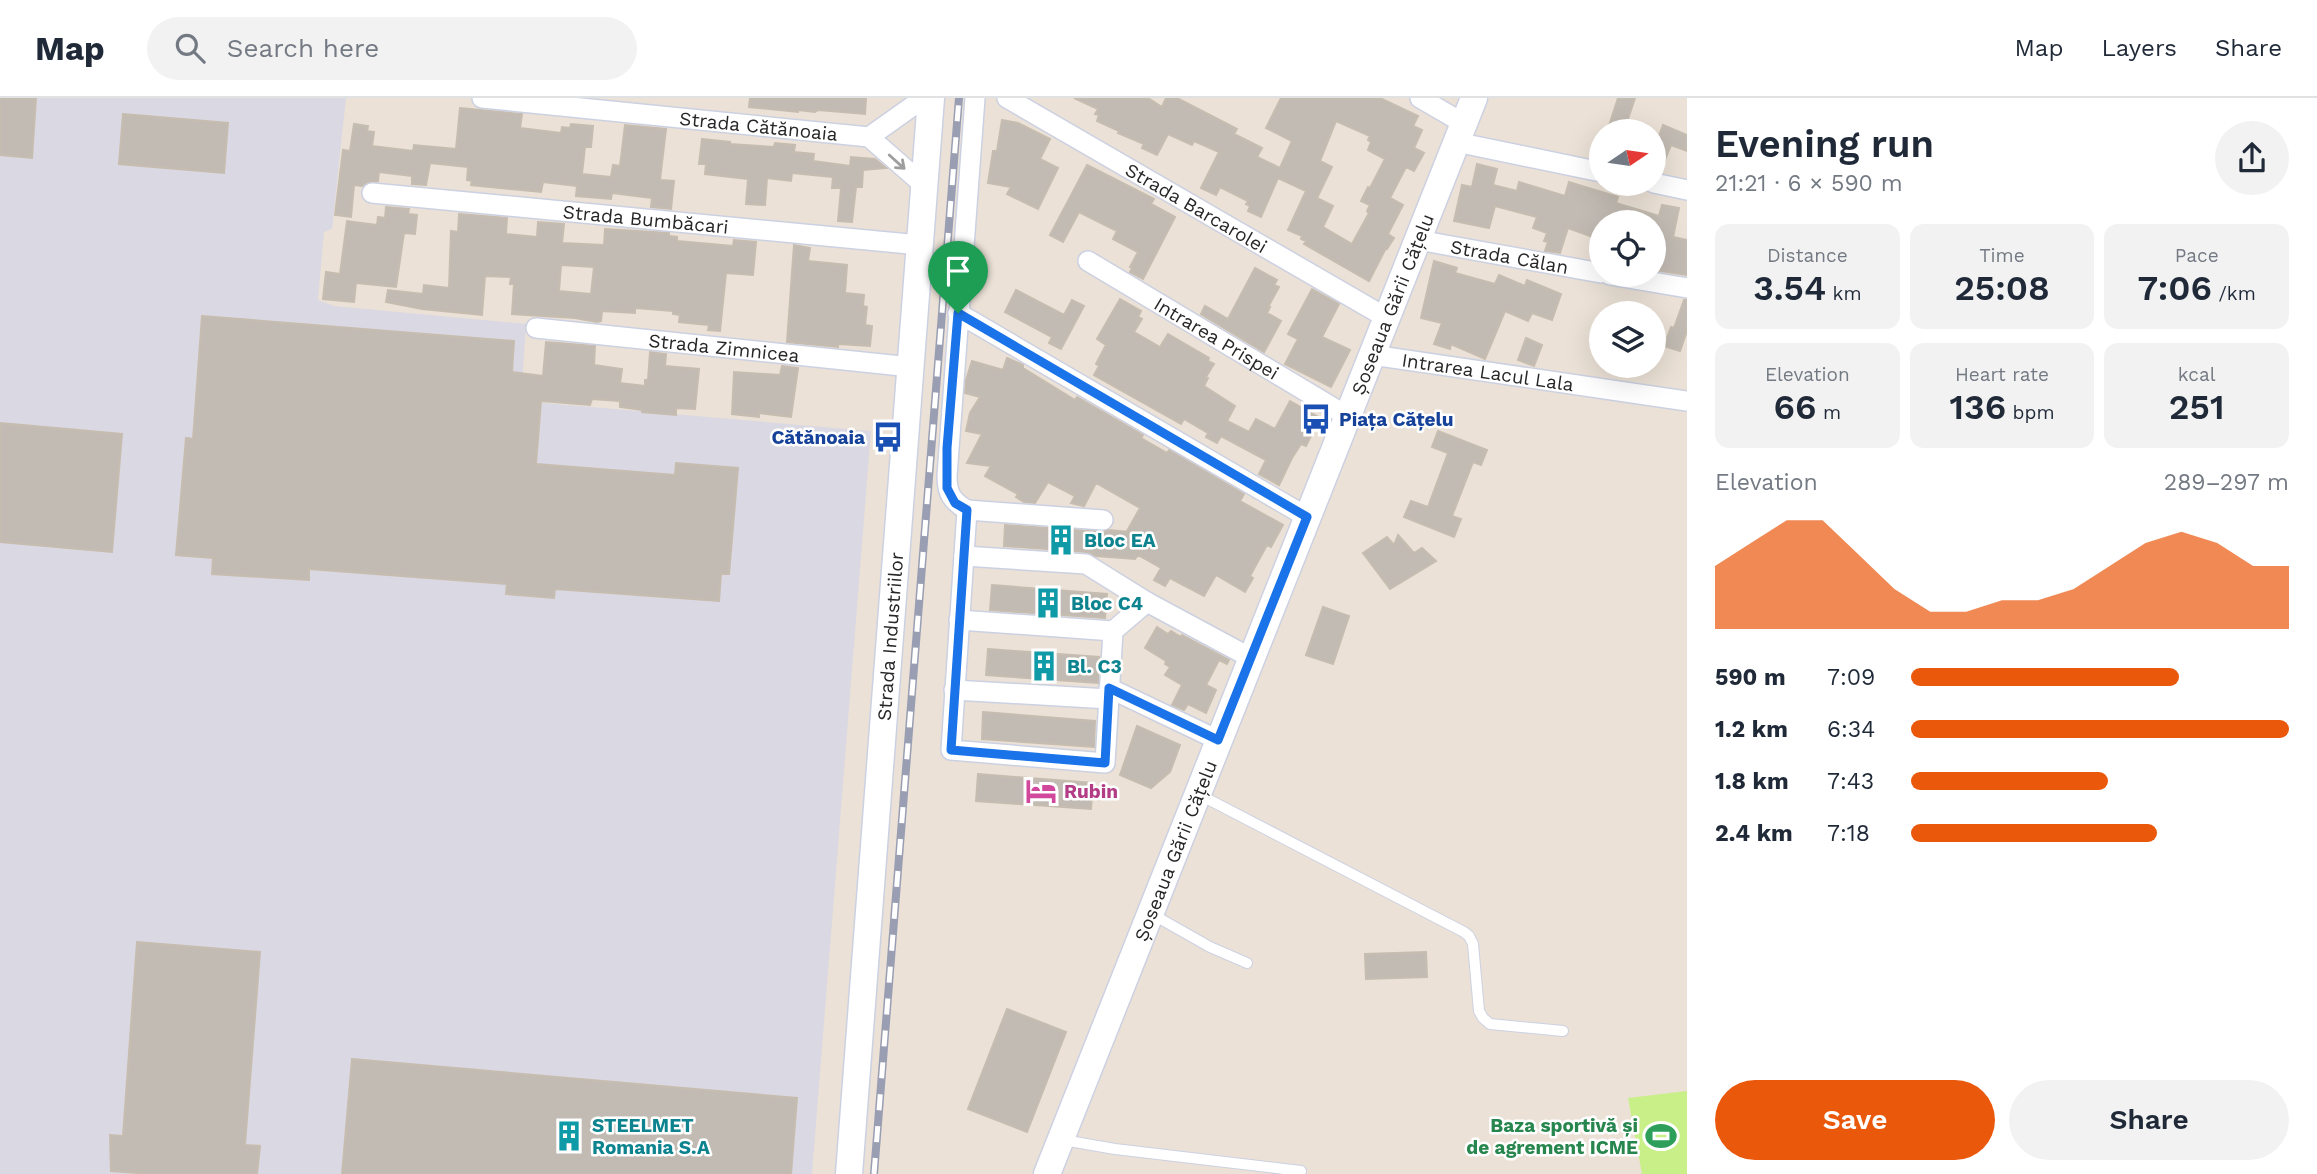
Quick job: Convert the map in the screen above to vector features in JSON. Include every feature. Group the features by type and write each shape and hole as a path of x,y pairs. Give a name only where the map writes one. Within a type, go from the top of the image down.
{"main road":[{"name":"Strada Industriilor","path":"849,1174 931,98"},
{"name":"Șoseaua Gării Cățelu","path":"1047,1174 1474,98"}],"street":[{"name":"Strada Cătănoaia","path":"482,98 869,137"},
{"path":"923,98 869,137 925,186"},
{"path":"975,98 947,448 947,488 955,503 967,510 1103,520"},
{"name":"Strada Barcarolei","path":"1007,98 1387,318"},
{"path":"1420,98 1460,132 1589,169"},
{"path":"1666,186 1687,190"},
{"name":"Strada Bumbăcari","path":"372,193 920,245"},
{"name":"Strada Călan","path":"1418,240 1589,271"},
{"name":"Intrarea Prispei","path":"1088,261 1347,416"},
{"path":"1666,284 1687,288"},
{"path":"958,313 1307,517"},
{"name":"Strada Zimnicea","path":"536,328 911,368"},
{"name":"Intrarea Lacul Lala","path":"1372,355 1687,401"},
{"path":"967,510 951,750 1105,763 1113,631"},
{"path":"964,556 1086,564 1147,602 1251,658"},
{"path":"959,620 1113,631 1147,602"},
{"path":"954,690 1109,694 1218,740"}],"lane":[{"path":"1197,793 1464,932 1473,944 1479,1011 1490,1024 1563,1031"},
{"path":"1150,913 1210,947 1247,963"},
{"path":"1061,1140 1301,1171"}],"shaded area":[{"path":"0,98 346,98 332,229 324,232 318,300 334,306 526,324 521,401 871,431 812,1174 0,1174"}],"green space":[{"name":"Baza sportivă și de agrement ICME","path":"1687,1091 1687,1174 1642,1174 1628,1098"}],"building":[{"path":"0,98 36,98 32,158 0,155"},
{"path":"750,98 866,98 865,114 749,107"},
{"path":"1074,98 1148,98 1162,107 1166,98 1177,98 1237,129 1234,134 1262,148 1257,157 1280,168 1292,141 1266,128 1281,98 1380,98 1418,116 1413,126 1422,130 1414,148 1424,153 1414,171 1406,167 1390,198 1403,205 1388,234 1394,238 1369,281 1304,244 1306,241 1301,239 1302,236 1288,230 1306,191 1278,178 1261,217 1248,211 1248,201 1220,187 1216,195 1201,188 1219,152 1194,141 1192,145 1168,134 1157,155 1142,148 1144,144 1097,121 1099,115 1095,114 1098,109","holes":["1336,121 1370,136 1368,150 1385,159 1361,201 1370,205 1367,211 1369,213 1352,244 1323,227 1333,206 1317,198 1332,167 1320,161"]},
{"path":"1618,98 1635,98 1628,119 1611,119"},
{"path":"460,108 522,114 520,128 561,133 562,127 570,128 571,124 593,126 591,147 585,147 582,174 611,177 613,165 620,166 625,125 666,129 660,180 674,181 671,209 651,207 652,198 612,193 611,199 576,196 577,186 543,182 541,192 471,185 472,181 467,180 468,167 430,163 426,185 412,184 412,176 379,172 378,181 362,186 354,185 351,217 335,215 343,150 350,151 354,124 368,126 367,131 374,132 372,146 413,151 414,145 456,149"},
{"path":"123,114 228,123 224,173 119,164"},
{"path":"1002,120 1018,123 1050,139 1040,159 1058,168 1038,209 1007,194 1011,187 988,183"},
{"path":"1666,126 1687,135 1687,151 1671,145 1666,158"},
{"path":"702,139 774,147 775,143 795,145 794,152 814,154 813,161 850,166 851,157 875,159 886,168 863,170 862,187 856,187 852,222 838,221 841,188 832,188 833,177 792,173 791,181 767,178 765,205 746,204 748,179 705,174 706,164 699,164"},
{"path":"1477,164 1497,169 1493,185 1517,191 1519,182 1565,196 1569,182 1589,188 1589,196 1615,196 1618,197 1616,203 1639,210 1589,210 1589,236 1568,228 1560,253 1545,251 1547,233 1533,228 1537,217 1495,206 1489,228 1454,221 1462,185 1472,187"},
{"path":"1087,165 1154,199 1151,204 1175,217 1143,279 1130,272 1138,252 1113,239 1117,231 1079,212 1063,242 1050,235"},
{"path":"1662,205 1679,208 1673,237 1687,240 1687,275 1666,272 1666,210 1661,210"},
{"path":"386,207 409,209 408,214 417,215 415,234 404,233 396,287 356,283 354,302 323,299 326,272 340,274 347,221 377,225 378,217 385,218"},
{"path":"459,214 507,218 506,234 537,237 538,222 564,224 562,243 604,245 605,229 669,233 669,236 677,237 677,241 733,246 734,240 756,242 753,275 726,273 720,331 708,330 709,325 679,322 680,315 673,314 673,311 635,308 635,313 602,311 601,321 597,322 512,314 514,284 510,284 511,277 485,276 482,315 422,309 386,302 388,290 423,294 424,285 449,288 451,231 458,232","holes":["561,265 594,267 591,294 559,291"]},
{"path":"794,245 810,248 808,261 847,265 845,293 864,295 863,306 867,307 865,325 872,326 870,346 838,344 838,347 787,342"},
{"path":"1434,261 1457,268 1455,273 1495,284 1499,275 1525,286 1527,280 1561,294 1552,320 1532,313 1528,321 1505,311 1485,359 1451,344 1450,349 1434,344 1442,323 1421,318"},
{"path":"1255,268 1277,280 1274,285 1279,287 1267,313 1281,321 1264,352 1201,314 1205,306 1228,319"},
{"path":"1312,289 1339,304 1322,337 1350,350 1331,387 1285,364 1298,339 1288,334"},
{"path":"1016,290 1064,315 1072,300 1084,306 1061,349 1049,343 1052,337 1005,312"},
{"path":"1120,299 1141,311 1138,317 1142,319 1134,332 1160,347 1168,334 1209,358 1208,361 1214,364 1204,386 1235,406 1227,421 1249,432 1256,419 1275,429 1290,401 1320,418 1306,446 1301,444 1292,458 1279,485 1259,474 1266,460 1221,436 1217,443 1206,437 1208,433 1184,419 1181,424 1094,375 1099,366 1096,364 1106,345 1097,339"},
{"path":"1684,300 1687,300 1687,331 1680,351 1666,347 1671,327 1674,328"},
{"path":"202,316 514,341 512,372 543,376 546,342 595,346 594,365 622,369 620,383 645,386 650,352 666,354 665,366 699,369 695,409 676,408 676,415 620,407 620,401 592,399 590,405 541,401 536,464 675,475 676,463 738,468 729,574 721,574 719,601 555,589 554,598 506,594 507,584 309,569 309,580 212,574 213,558 176,555 186,438 193,439"},
{"path":"1526,338 1542,345 1534,366 1518,360"},
{"path":"1007,358 1023,365 1023,368 1075,400 1077,397 1143,435 1141,438 1167,453 1169,450 1244,494 1240,501 1283,525 1271,547 1267,545 1250,576 1253,578 1245,592 1216,575 1204,596 1170,578 1165,586 1154,580 1161,568 1138,555 1135,559 1096,556 1087,552 1004,546 1005,525 1129,532 1127,531 1140,508 1096,483 1084,506 1071,503 1075,496 1048,482 1035,503 1024,502 1016,497 1018,494 985,476 991,466 967,463 982,434 966,431 970,413 980,397 965,393 972,361 1003,370"},
{"path":"782,366 798,368 791,417 759,413 759,417 732,414 734,372 780,375"},
{"path":"0,423 122,434 112,552 0,542"},
{"path":"1438,431 1487,450 1481,465 1473,462 1452,516 1461,519 1454,537 1404,517 1411,501 1428,507 1448,453 1432,447"},
{"path":"1398,535 1414,553 1422,548 1436,561 1390,589 1363,553 1387,537 1394,545"},
{"name":"Bloc C4","path":"992,585 1107,594 1105,618 990,610"},
{"path":"1323,607 1349,616 1333,664 1306,655"},
{"path":"1157,627 1168,634 1171,631 1181,637 1182,635 1229,660 1227,664 1219,660 1206,685 1216,690 1206,713 1188,704 1184,710 1172,705 1182,685 1165,675 1170,667 1165,664 1166,661 1145,648"},
{"name":"Bl. C3","path":"988,649 1099,657 1098,683 986,675"},
{"path":"983,712 1095,721 1094,747 982,739"},
{"path":"1137,726 1180,745 1170,772 1151,788 1120,775"},
{"path":"978,774 1093,783 1091,809 976,801"},
{"path":"137,942 260,952 245,1145 260,1146 257,1174 151,1174 111,1171 110,1135 123,1136"},
{"path":"1426,952 1427,977 1366,979 1365,954"},
{"path":"1007,1009 1066,1032 1027,1132 968,1109"},
{"name":"STEELMET Romania S.A","path":"352,1059 797,1098 791,1174 342,1174"}],"railway":[{"path":"874,1174 959,98"}],"place":[{"name":"Piața Cățelu","path":"1316,419"},
{"name":"Cătănoaia","path":"888,437"},
{"name":"Bloc EA","path":"1061,540"},
{"name":"Bloc C4","path":"1048,603"},
{"name":"Bl. C3","path":"1044,666"},
{"name":"Rubin","path":"1041,791"},
{"name":"STEELMET Romania S.A","path":"569,1136"},
{"name":"Baza sportivă și de agrement ICME","path":"1661,1136"}],"route":[{"path":"958,313 1307,517 1218,740 1109,688 1105,763 951,750 967,510 955,503 947,488 947,448 958,313"}]}
